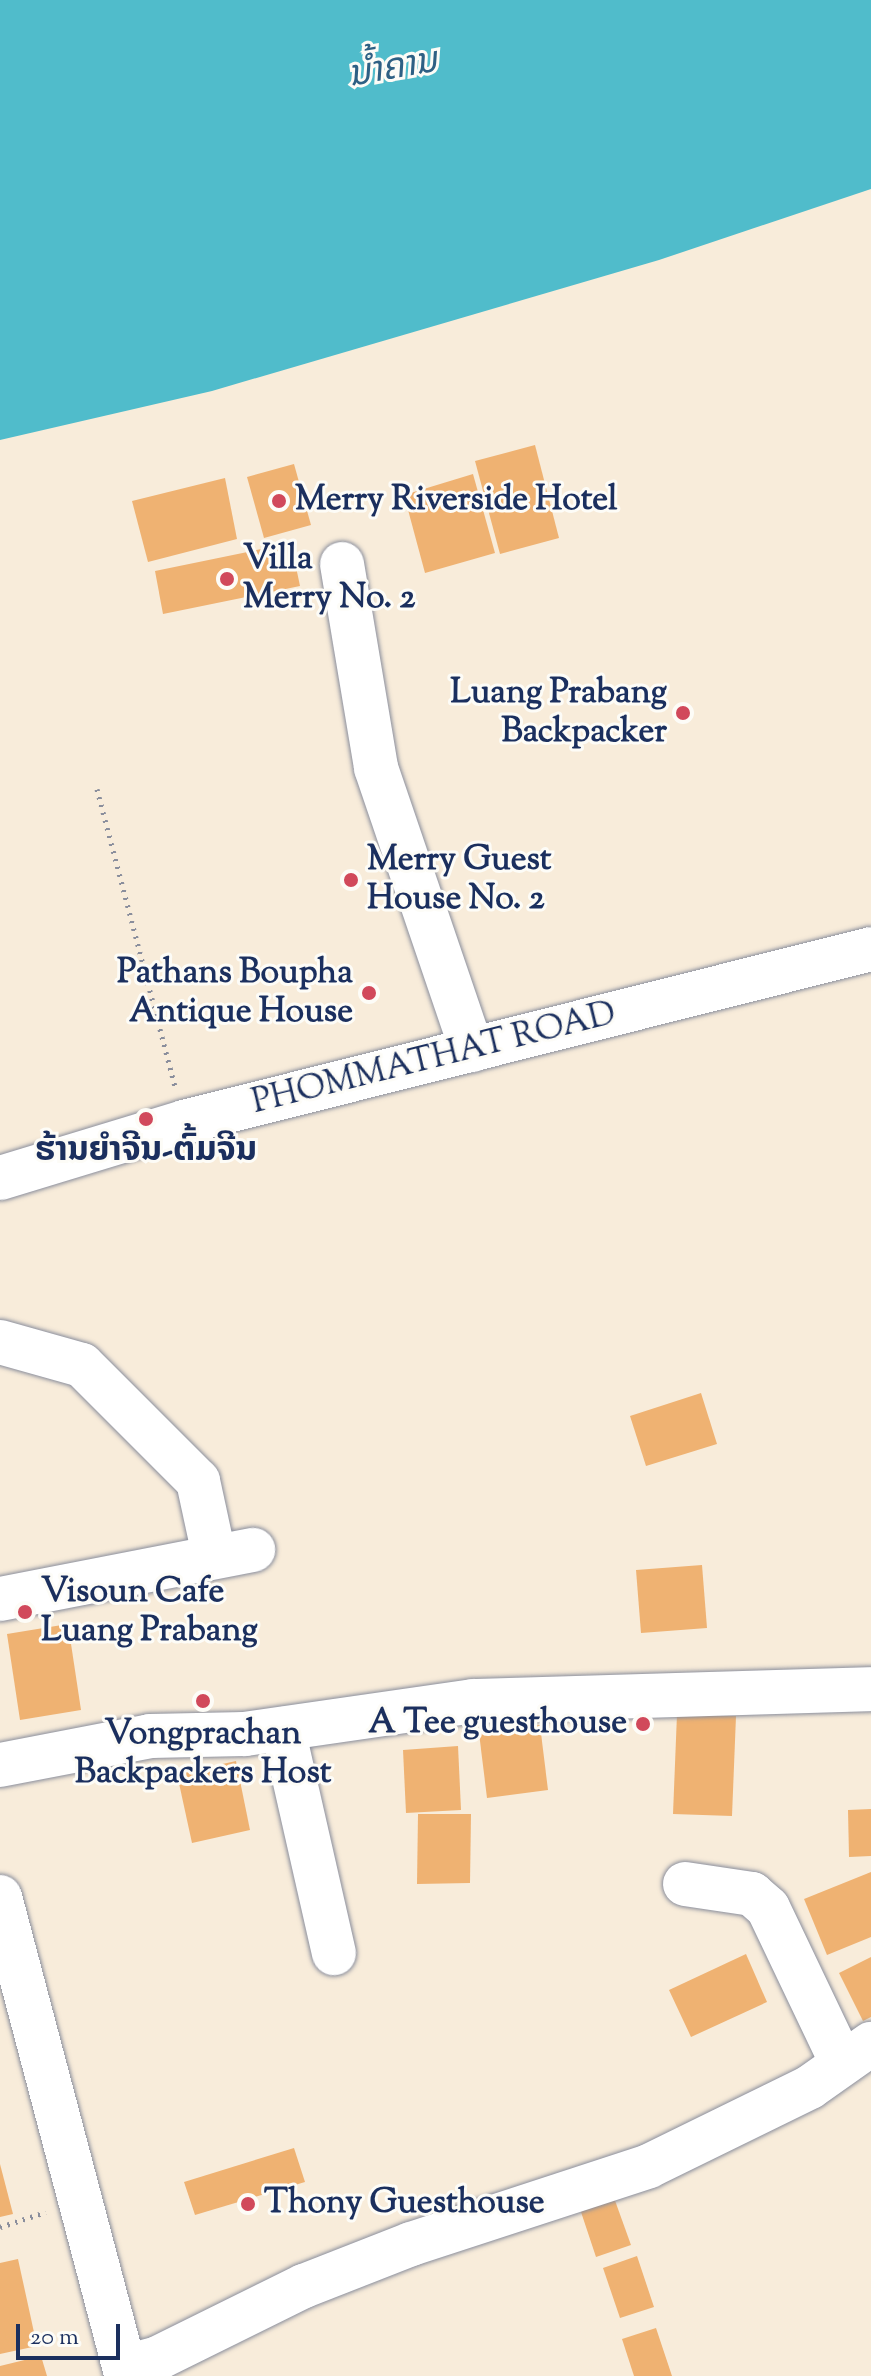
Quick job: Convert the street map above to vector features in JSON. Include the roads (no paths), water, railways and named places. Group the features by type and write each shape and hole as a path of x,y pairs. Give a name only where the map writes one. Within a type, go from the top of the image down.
{"street":[{"path":"342,564 376,768 472,1050"},
{"name":"PHOMMATHAT ROAD","path":"6,1180 184,1122 871,949"},
{"path":"0,1342 82,1365 198,1481 234,1552 0,1599"},
{"path":"0,1765 150,1736 283,1729 473,1701 871,1689"},
{"path":"283,1729 334,1953"},
{"path":"0,1897 126,2372 304,2286 411,2244 649,2166 810,2087 856,2052 768,1908 752,1894 685,1884"}],"water":[{"name":"ນ້ຳຄານ","path":"0,0 871,0 871,189 659,260 212,391 0,440"}],"place":[{"name":"Merry Riverside Hotel","path":"279,501"},
{"name":"Villa Merry No. 2","path":"227,579"},
{"name":"Luang Prabang Backpacker","path":"683,713"},
{"name":"Merry Guest House No. 2","path":"351,880"},
{"name":"Pathans Boupha Antique House","path":"369,993"},
{"name":"ຮ້ານຍຳຈີນ-ຕົ້ມຈີນ","path":"146,1119"},
{"name":"Visoun Cafe Luang Prabang","path":"25,1612"},
{"name":"Vongprachan Backpackers Host","path":"203,1701"},
{"name":"A Tee guesthouse","path":"643,1724"},
{"name":"Thony Guesthouse","path":"248,2204"}]}
